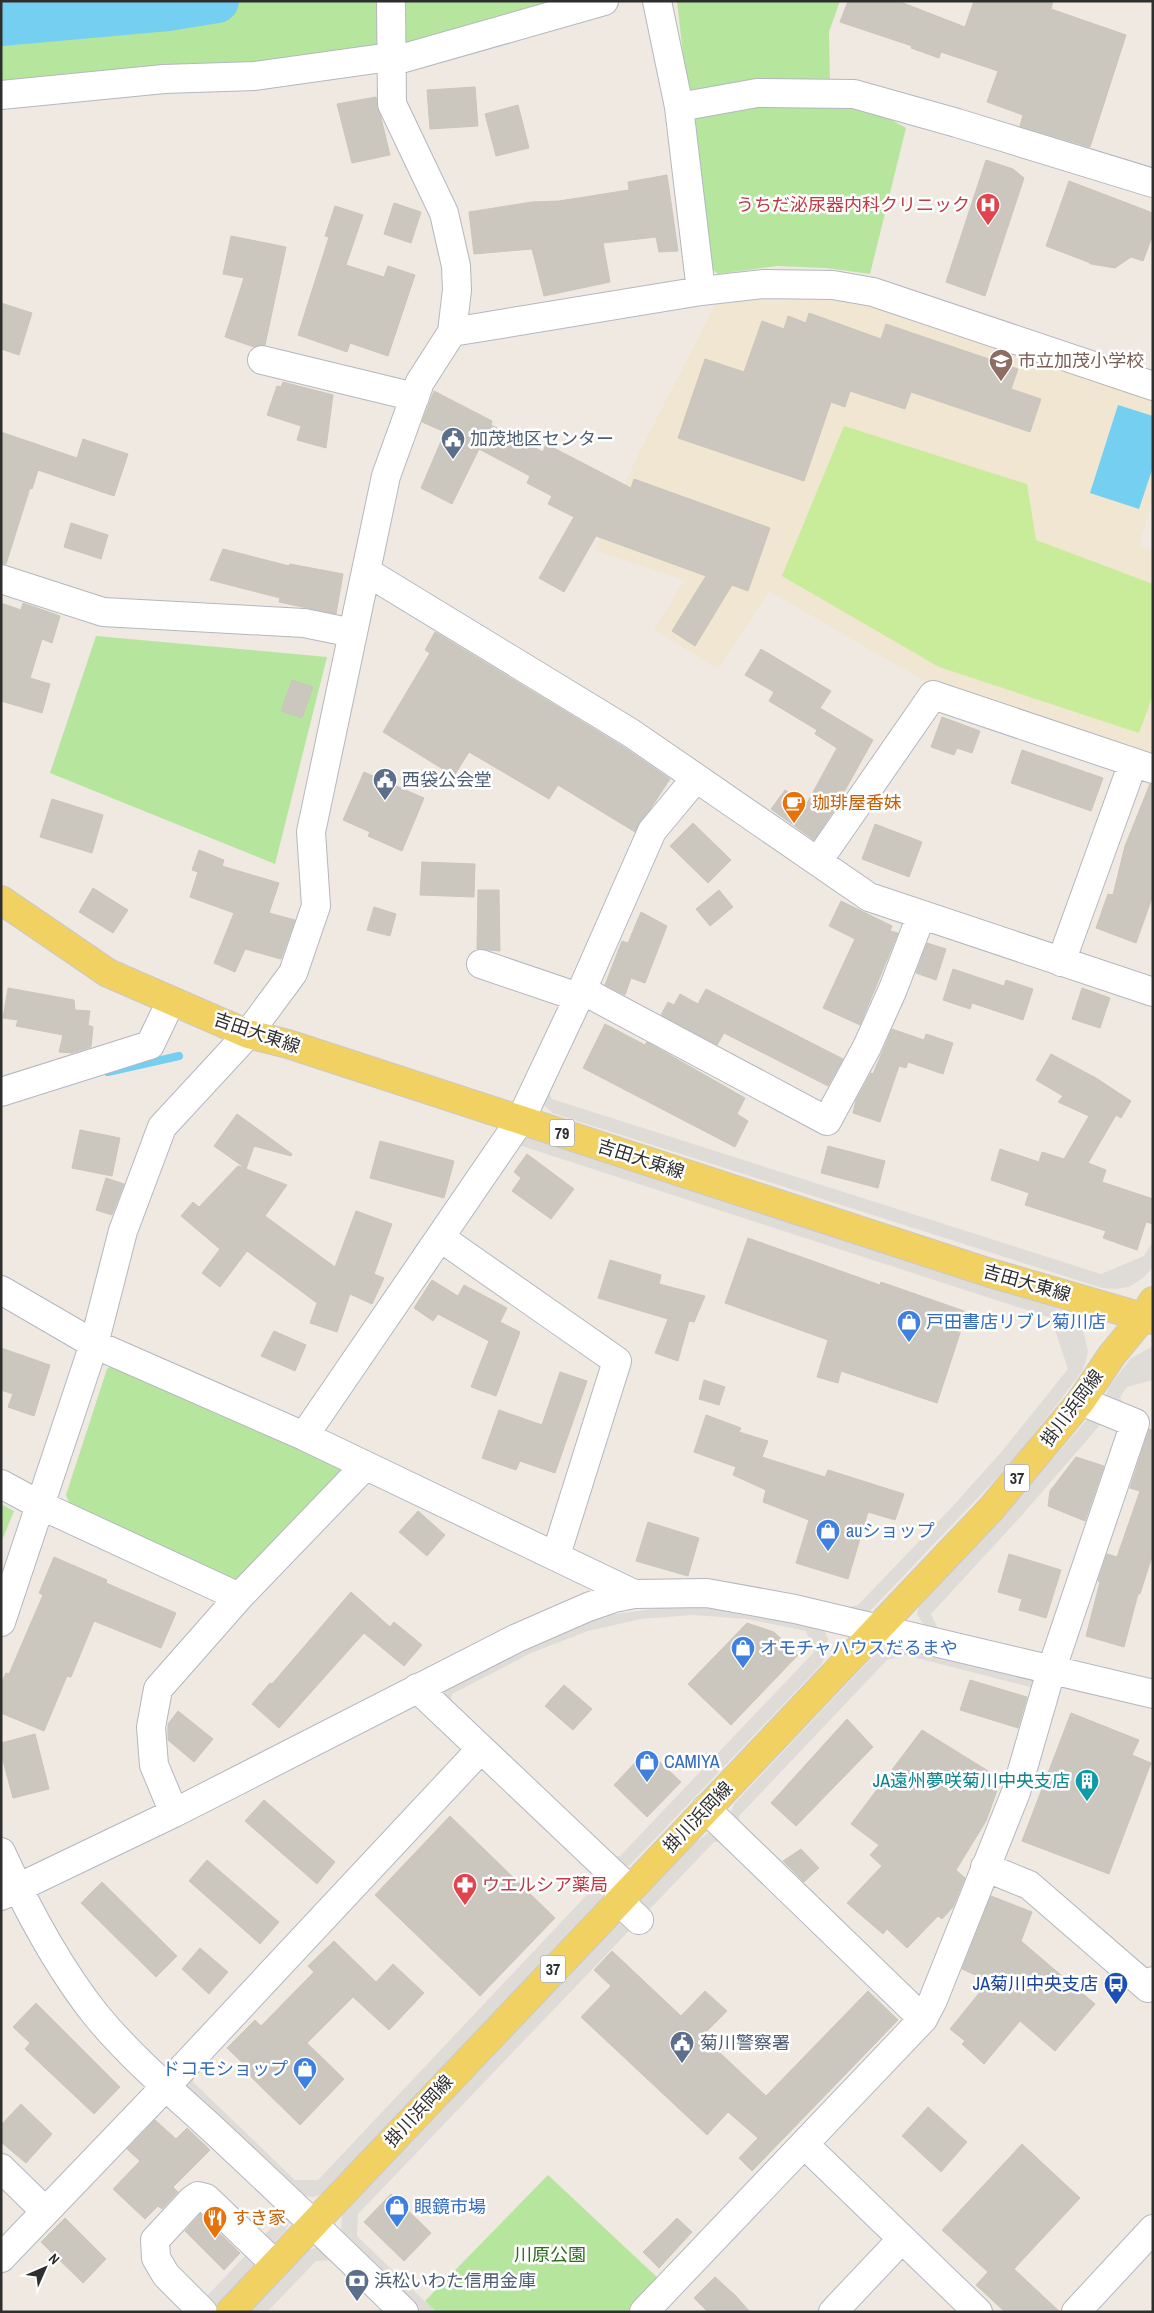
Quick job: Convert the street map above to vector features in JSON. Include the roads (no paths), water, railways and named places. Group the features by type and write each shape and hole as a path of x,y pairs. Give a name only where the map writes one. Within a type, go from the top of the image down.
{"main road":[{"name":"吉田大東線","path":"1,900 108,973 248,1034 288,1044 987,1272 1150,1312"},
{"name":"掛川浜岡線","path":"230,2312 624,1894 991,1509 1081,1401 1112,1355 1150,1312"}],"street":[{"path":"1,1622 94,1344 123,1231 162,1127 248,1034 293,973 316,906 310,832 386,476 420,382 452,332 457,290 456,266 444,213 392,104 390,59 391,1"},
{"path":"1,94 164,78 255,76 390,59 604,1"},
{"path":"657,1 679,107 701,292"},
{"path":"679,107 757,94 854,94 957,123 1153,183"},
{"path":"452,332 701,292 764,284 799,283 833,285 872,292 1153,386"},
{"path":"262,360 415,397"},
{"path":"367,572 631,733 869,897 921,916 1153,992"},
{"path":"1,579 103,612 304,624 353,633"},
{"path":"818,861 933,696 1143,766 1061,962"},
{"path":"304,1436 441,1238 520,1119 580,994 652,830 696,778"},
{"path":"480,964 580,994 827,1121 867,1047 890,998 921,916"},
{"path":"1,1092 150,1044 171,1001"},
{"path":"441,1238 617,1361 556,1555"},
{"path":"1,1290 94,1344 304,1436 634,1594"},
{"path":"644,2312 924,2019 1016,1792 1051,1671 1135,1423 1081,1401"},
{"path":"174,1813 154,1765 151,1727 158,1689 239,1597 365,1466"},
{"path":"1,1484 40,1505 239,1597"},
{"path":"9,1892 174,1813 556,1619 614,1598 634,1594 707,1593 795,1609 1153,1694"},
{"path":"417,1688 624,1894 639,1920"},
{"path":"1,2258 166,2086 480,1750"},
{"path":"706,1809 839,1945 924,2019"},
{"path":"1,1852 9,1892 96,2014 118,2040 404,2312"},
{"path":"985,1867 1029,1884 1148,1988 1153,1981"},
{"path":"804,2144 901,2240 978,2312"},
{"path":"1,2168 45,2211"},
{"path":"204,2312 166,2275 156,2258 155,2240 192,2200 198,2196 206,2198 275,2264"},
{"path":"1076,2312 1153,2229"},
{"path":"832,2312 901,2240"}],"water":[{"path":"1118,405 1153,416 1153,467 1139,509 1090,493"}],"waterway":[{"path":"1,24 168,9 217,1"},
{"path":"108,1072 179,1056"}],"place":[{"name":"うちだ泌尿器内科クリニック","path":"988,226"},
{"name":"市立加茂小学校","path":"1001,382"},
{"name":"加茂地区センター","path":"453,460"},
{"name":"西袋公会堂","path":"385,801"},
{"name":"珈琲屋香妹","path":"794,824"},
{"name":"戸田書店リブレ菊川店","path":"909,1343"},
{"name":"auショップ","path":"828,1552"},
{"name":"オモチャハウスだるまや","path":"743,1669"},
{"name":"CAMIYA","path":"647,1783"},
{"name":"JA遠州夢咲菊川中央支店","path":"1087,1802"},
{"name":"ウエルシア薬局","path":"465,1906"},
{"name":"JA菊川中央支店","path":"1116,2005"},
{"name":"菊川警察署","path":"682,2064"},
{"name":"ドコモショップ","path":"305,2090"},
{"name":"眼鏡市場","path":"397,2228"},
{"name":"すき家","path":"215,2239"},
{"name":"浜松いわた信用金庫","path":"357,2302"}],"park label":[{"name":"川原公園","path":"550,2255"}]}
